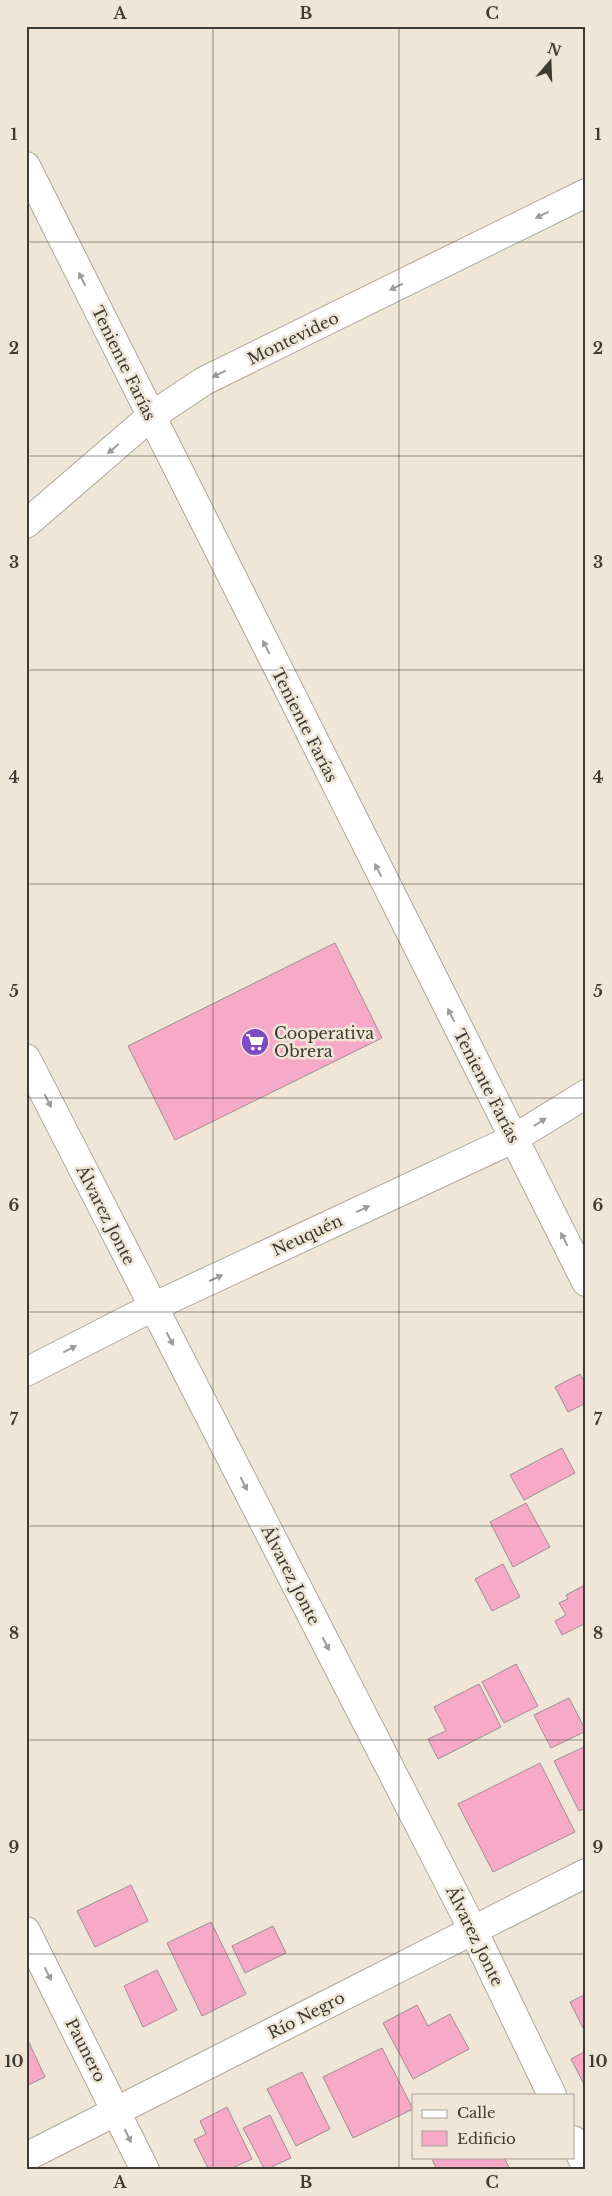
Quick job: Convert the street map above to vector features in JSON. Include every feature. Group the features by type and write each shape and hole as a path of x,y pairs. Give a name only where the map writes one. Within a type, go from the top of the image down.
{"street":[{"name":"Teniente Farías","path":"26,166 150,417 586,1282"},
{"name":"Montevideo","path":"26,524 150,417 204,382 586,193"},
{"name":"Álvarez Jonte","path":"26,1058 473,1930 552,2094"},
{"name":"Neuquén","path":"26,1372 153,1307 514,1138 586,1094"},
{"name":"Río Negro","path":"26,2157 586,1873"},
{"name":"Paunero","path":"26,1931 145,2170"},
{"path":"574,2142 586,2166"}],"building":[{"name":"Cooperativa Obrera","path":"335,943 382,1038 175,1140 128,1046"},
{"path":"580,1374 586,1385 586,1403 568,1412 555,1387"},
{"path":"562,1448 575,1473 524,1500 510,1475"},
{"path":"526,1503 550,1547 513,1567 490,1522"},
{"path":"503,1564 520,1597 492,1611 475,1579"},
{"path":"585,1585 586,1623 562,1635 555,1621 566,1615 559,1603 568,1599 566,1595"},
{"path":"516,1664 538,1706 504,1723 482,1682"},
{"path":"479,1684 501,1727 438,1759 428,1739 446,1731 434,1707"},
{"path":"569,1698 586,1731 551,1748 534,1715"},
{"path":"586,1746 586,1808 579,1811 554,1761"},
{"path":"540,1763 575,1832 493,1872 458,1804"},
{"path":"131,1885 148,1921 95,1947 77,1911"},
{"path":"211,1922 246,1994 202,2016 167,1943"},
{"path":"273,1926 286,1953 245,1973 232,1946"},
{"path":"157,1970 177,2010 143,2027 124,1986"},
{"path":"586,1994 586,2026 583,2028 570,2002"},
{"path":"417,2005 428,2026 450,2014 469,2049 413,2079 383,2023"},
{"path":"26,2036 45,2077 26,2086"},
{"path":"382,2048 412,2109 353,2138 323,2077"},
{"path":"586,2051 586,2088 571,2059"},
{"path":"302,2072 330,2129 296,2146 267,2089"},
{"path":"227,2107 252,2159 228,2170 209,2170 194,2140 206,2134 200,2121"},
{"path":"270,2115 291,2158 265,2170 243,2128"},
{"path":"431,2158 504,2158 510,2170 437,2170"}],"place":[{"name":"Cooperativa Obrera","path":"255,1042"}]}
